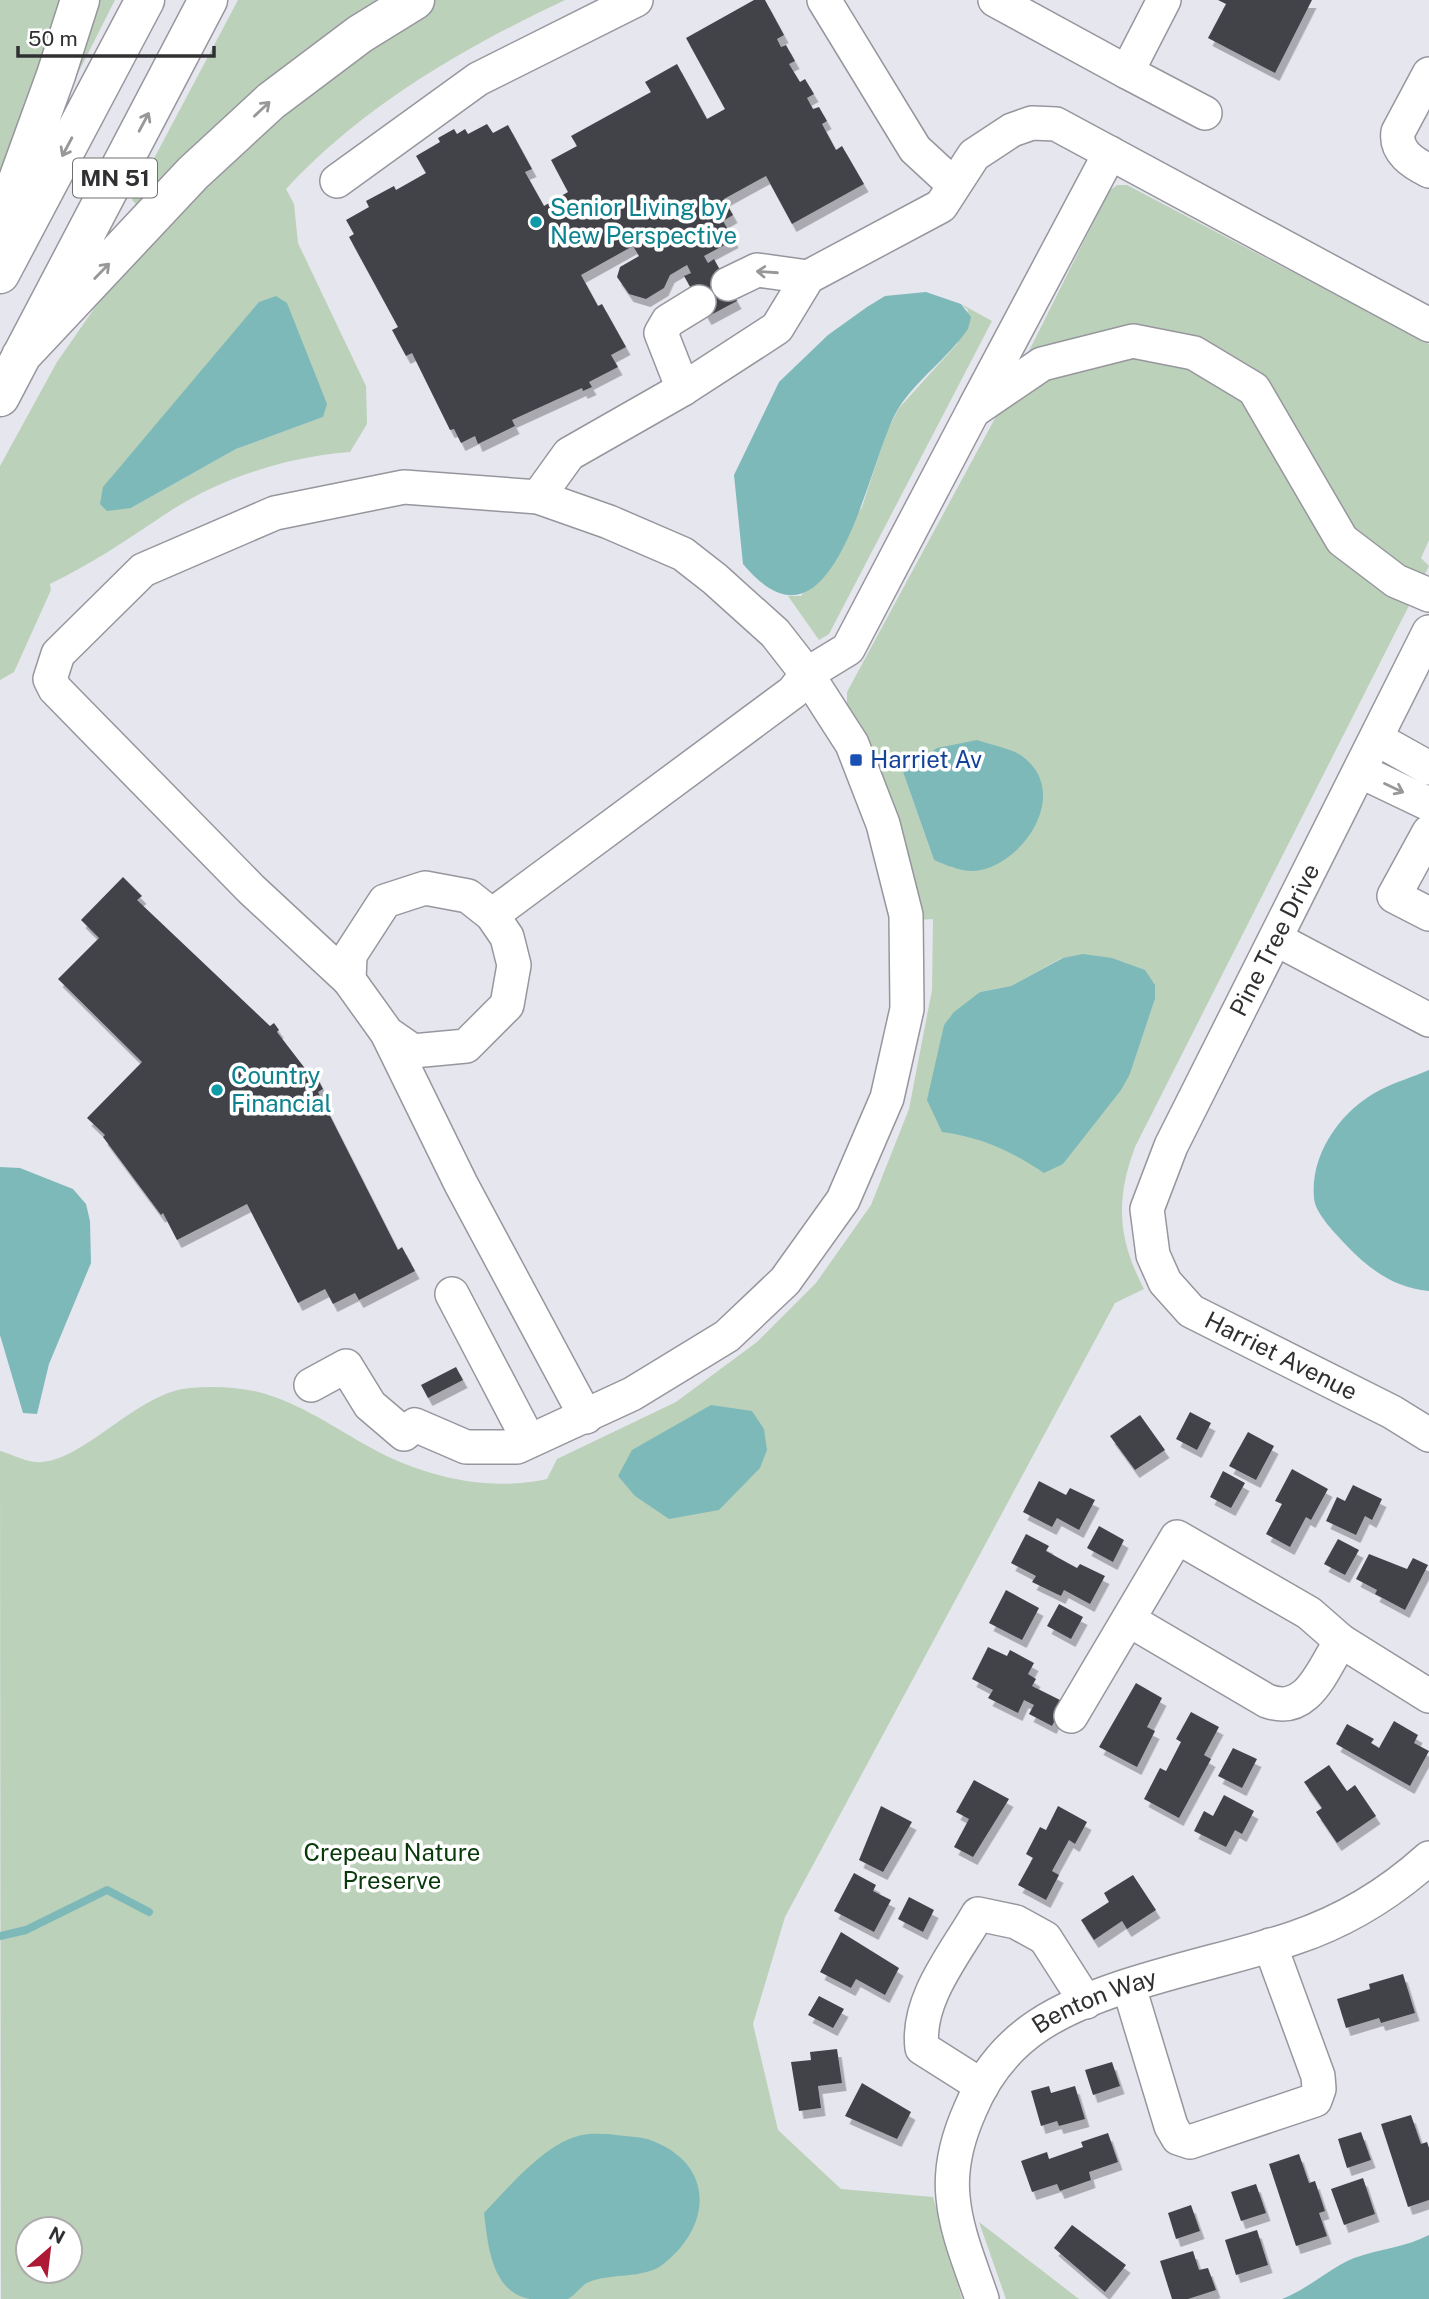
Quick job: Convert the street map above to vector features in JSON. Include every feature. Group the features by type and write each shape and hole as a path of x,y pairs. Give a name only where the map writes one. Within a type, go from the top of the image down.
{"highway":[{"path":"0,229 57,75 80,0"},
{"name":"MN 51","path":"0,274 145,0"},
{"name":"MN 51","path":"0,397 208,0"},
{"path":"22,356 193,173 271,101 360,34 415,0"}],"street":[{"path":"337,181 478,79 636,0"},
{"path":"824,0 915,149 954,185"},
{"path":"995,0 1205,113"},
{"path":"1126,72 1164,0"},
{"path":"1429,75 1398,132 1397,140 1411,162 1429,172"},
{"path":"538,497 569,454 683,389 777,328 808,277 941,206 974,155 1012,130 1032,123 1056,124 1429,325"},
{"path":"492,915 793,692 807,674 848,649 1110,153"},
{"path":"728,284 757,270 808,277"},
{"path":"683,389 661,333 668,321 699,302"},
{"path":"973,411 1042,364 1133,341 1194,354 1254,389 1342,540 1396,581 1429,596"},
{"path":"312,1385 346,1366 370,1405 404,1434 415,1425 466,1447 517,1447 586,1417 632,1394 727,1336 785,1281 843,1200 887,1098 907,1009 906,915 883,824 852,744 807,674 775,633 683,554 538,497 404,487 275,513 144,570 58,654 52,665 50,679 55,690 251,890 349,980 387,1033 456,1175 586,1417"},
{"name":"Pine Tree Drive","path":"1153,1255 1147,1209 1171,1146 1429,632"},
{"path":"1377,739 1429,768"},
{"path":"1360,771 1429,804"},
{"path":"1429,832 1394,896 1429,914"},
{"path":"349,980 350,955 385,901 425,888 468,896 492,915 507,937 514,965 507,1005 466,1046 413,1051 387,1033"},
{"path":"1276,939 1429,1020"},
{"name":"Harriet Avenue","path":"1153,1255 1165,1282 1191,1311 1392,1412 1429,1436"},
{"path":"452,1294 529,1441"},
{"path":"1071,1716 1177,1537 1309,1613 1341,1641 1429,1696"},
{"path":"1129,1620 1267,1701 1286,1706 1297,1704 1306,1696 1341,1641"},
{"name":"Benton Way","path":"982,2299 958,2228 953,2196 961,2130 991,2069 1014,2044 1040,2024 1086,2002 1295,1938 1364,1907 1399,1885 1429,1858"},
{"path":"982,2086 922,2048 920,2028 933,1992 978,1914 1016,1922 1045,1938 1086,2002"},
{"path":"1129,1987 1171,2126 1178,2137 1190,2142 1315,2100 1319,2090 1318,2076 1270,1945"}],"green space":[{"path":"0,0 65,0 0,184"},
{"path":"90,0 115,0 70,89"},
{"path":"238,0 385,0 139,207 132,200"},
{"path":"432,0 565,0 489,38 416,81 348,131 286,189 294,204 298,243 366,386 367,424 350,452 278,464 207,490 50,584 51,590 14,672 0,680 0,466 57,362 112,283 199,180","holes":["281,299 323,417 236,449 131,508"]},
{"name":"Crepeau Nature Preserve","path":"1117,185 1127,185 1429,344 1429,540 1421,558 1429,566 1135,1147 1124,1185 1122,1220 1129,1253 1144,1289 1115,1303 785,1917 753,2024 778,2130 841,2189 933,2197 962,2299 1,2299 0,1451 35,1462 53,1460 71,1453 150,1401 171,1392 191,1388 222,1387 254,1391 283,1400 385,1455 429,1472 500,1484 547,1479 557,1459 676,1402 757,1342 816,1283 871,1205 909,1109 932,990 933,919 917,920 911,867 893,800 847,708 847,692 999,411 1109,191","holes":["903,772 954,868 934,860","1062,958 1155,999 1130,1074 1063,1164 1017,1155 972,1136 937,1064 944,1025 980,992 1011,986"]},
{"path":"961,304 992,321 829,634 819,640 788,596 801,596 862,507 887,431 899,408 957,344 968,310"},
{"path":"979,2222 1079,2299 1006,2299"}],"water":[{"path":"926,292 961,304 971,317 968,329 898,409 844,546 825,577 802,594 775,591 743,564 734,475 779,382 828,335 867,307 885,296"},
{"path":"276,296 287,303 327,404 323,417 236,449 131,508 107,511 100,504 103,487 259,302"},
{"path":"977,740 1022,756 1036,771 1042,787 1042,805 1037,822 1014,853 998,864 969,871 934,860 903,772 937,748"},
{"path":"1083,954 1112,958 1145,970 1155,985 1155,999 1130,1074 1121,1090 1063,1164 1044,1173 995,1146 970,1137 942,1132 927,1100 944,1025 954,1012 980,992 1011,986 1063,958"},
{"path":"1429,1070 1429,1291 1394,1282 1365,1263 1347,1246 1318,1211 1314,1198 1314,1182 1317,1165 1331,1135 1353,1109 1380,1090"},
{"path":"0,1167 20,1168 73,1189 86,1204 90,1221 91,1263 49,1364 37,1414 23,1413 0,1335"},
{"path":"711,1405 752,1411 764,1429 767,1450 760,1468 719,1510 669,1519 635,1496 618,1476 632,1450"},
{"path":"609,2134 647,2139 669,2149 685,2162 695,2178 700,2196 698,2214 691,2232 679,2249 662,2265 646,2272 597,2279 583,2285 568,2299 530,2299 517,2295 499,2277 494,2265 484,2213 528,2167 555,2147 582,2135"},
{"path":"1429,2235 1429,2299 1282,2299 1354,2258"}],"building":[{"name":"Senior Living by New Perspective","path":"754,0 765,0 784,35 777,39 781,47 786,45 795,61 789,64 800,82 805,79 814,94 807,98 813,109 819,107 827,121 822,124 836,150 842,146 864,184 792,224 766,176 724,199 733,215 723,221 734,240 704,256 708,263 714,259 737,301 707,317 684,276 691,273 687,265 670,275 664,288 646,299 629,294 617,277 620,267 639,256 633,246 581,275 598,306 602,304 626,347 611,355 618,367 589,382 592,387 583,391 582,388 512,420 515,426 478,444 475,436 461,443 454,429 450,430 412,353 406,356 392,330 398,327 349,237 354,234 346,220 369,207 366,201 394,186 396,190 426,173 416,156 440,142 438,138 454,129 457,134 465,129 468,134 487,124 493,133 508,125 532,169 525,172 544,206 568,192 551,160 577,146 571,136 651,92 645,82 677,64 707,119 725,109 686,38"},
{"path":"1218,0 1312,0 1275,73 1208,38 1226,4"},
{"name":"Country Financial","path":"123,877 142,896 137,900 270,1026 274,1023 279,1030 277,1032 307,1071 313,1070 323,1089 318,1092 398,1250 402,1247 415,1271 359,1300 355,1293 333,1304 325,1289 298,1303 247,1204 177,1240 163,1213 161,1215 103,1137 105,1135 87,1118 142,1062 58,979 99,938 81,920"},
{"path":"456,1367 463,1380 428,1398 421,1385"},
{"path":"1190,1412 1211,1423 1197,1450 1176,1439"},
{"path":"1140,1415 1165,1450 1135,1470 1110,1436"},
{"path":"1248,1432 1274,1446 1256,1480 1229,1466"},
{"path":"1292,1469 1328,1489 1311,1520 1306,1517 1290,1547 1266,1534 1282,1504 1275,1501"},
{"path":"1223,1471 1245,1483 1231,1508 1210,1497"},
{"path":"1039,1481 1066,1495 1070,1488 1095,1500 1079,1530 1057,1518 1052,1527 1023,1512"},
{"path":"1353,1485 1382,1499 1372,1520 1365,1516 1356,1535 1326,1521 1337,1497 1345,1501"},
{"path":"1099,1526 1124,1540 1113,1562 1087,1548"},
{"path":"1026,1534 1049,1546 1046,1551 1077,1568 1080,1564 1105,1576 1090,1604 1064,1590 1061,1596 1032,1582 1036,1576 1011,1563"},
{"path":"1338,1539 1359,1550 1345,1575 1324,1564"},
{"path":"1369,1554 1407,1569 1413,1558 1428,1565 1405,1610 1375,1594 1377,1590 1356,1579"},
{"path":"1006,1590 1039,1608 1022,1640 989,1623"},
{"path":"1059,1604 1083,1617 1071,1639 1047,1626"},
{"path":"988,1647 1007,1656 1010,1650 1034,1663 1028,1674 1036,1679 1032,1686 1064,1702 1052,1726 1029,1714 1034,1705 1024,1700 1018,1713 988,1698 993,1690 972,1679"},
{"path":"1136,1683 1162,1698 1147,1727 1155,1731 1137,1767 1099,1747"},
{"path":"1191,1712 1219,1727 1204,1755 1211,1759 1179,1818 1144,1799 1160,1768 1166,1771 1181,1742 1176,1739"},
{"path":"1394,1721 1418,1735 1414,1743 1429,1751 1410,1786 1336,1744 1347,1724 1374,1739 1371,1743 1379,1748"},
{"path":"1233,1748 1257,1759 1242,1788 1218,1776"},
{"path":"1329,1765 1347,1791 1355,1785 1376,1816 1337,1843 1316,1812 1322,1808 1304,1782"},
{"path":"974,1780 1009,1799 973,1857 954,1847 969,1819 956,1812"},
{"path":"1224,1795 1254,1811 1242,1834 1235,1830 1226,1847 1194,1831 1204,1811 1213,1816"},
{"path":"881,1806 912,1822 883,1872 859,1860"},
{"path":"1058,1806 1087,1822 1075,1844 1069,1840 1052,1871 1059,1875 1046,1900 1018,1885 1033,1858 1026,1854 1040,1827 1046,1830"},
{"path":"854,1873 876,1885 873,1891 891,1900 874,1932 834,1911"},
{"path":"1133,1875 1156,1910 1127,1929 1122,1921 1094,1940 1081,1920 1109,1902 1104,1893"},
{"path":"909,1897 934,1910 923,1932 898,1919"},
{"path":"841,1932 899,1968 885,1995 856,1979 851,1988 820,1972"},
{"path":"1403,1974 1415,2013 1381,2023 1379,2018 1346,2028 1337,1999 1370,1989 1369,1984"},
{"path":"819,1996 844,2009 833,2028 808,2015"},
{"path":"837,2049 842,2083 818,2086 821,2108 799,2111 791,2062 811,2060 810,2052"},
{"path":"1112,2062 1120,2086 1093,2095 1085,2070"},
{"path":"862,2083 911,2112 897,2139 845,2116"},
{"path":"1049,2086 1051,2093 1075,2086 1085,2119 1059,2126 1057,2121 1041,2126 1031,2091"},
{"path":"1411,2115 1421,2144 1427,2142 1429,2148 1429,2200 1408,2207 1381,2124"},
{"path":"1361,2132 1371,2160 1347,2168 1338,2139"},
{"path":"1108,2133 1118,2162 1089,2172 1091,2180 1060,2191 1057,2184 1032,2192 1021,2161 1047,2152 1049,2159 1083,2147 1081,2142"},
{"path":"1299,2154 1309,2183 1315,2181 1325,2211 1319,2213 1327,2236 1296,2246 1269,2164"},
{"path":"1363,2178 1375,2214 1344,2225 1331,2189"},
{"path":"1256,2184 1266,2213 1241,2221 1231,2192"},
{"path":"1191,2205 1200,2231 1176,2239 1168,2213"},
{"path":"1072,2225 1126,2265 1105,2292 1054,2248"},
{"path":"1257,2230 1268,2265 1236,2275 1225,2240"},
{"path":"1193,2251 1199,2270 1208,2268 1216,2290 1188,2299 1172,2299 1160,2261"}],"waterway":[{"path":"0,1936 26,1930 107,1890 149,1912"}],"place":[{"name":"Senior Living by New Perspective","path":"536,222"},
{"name":"Harriet Av","path":"856,760"},
{"name":"Country Financial","path":"217,1090"}]}
